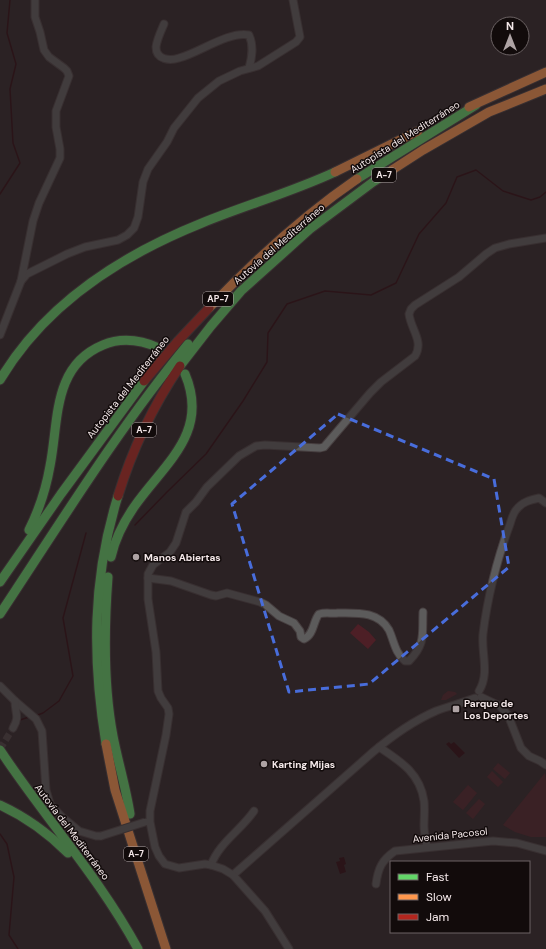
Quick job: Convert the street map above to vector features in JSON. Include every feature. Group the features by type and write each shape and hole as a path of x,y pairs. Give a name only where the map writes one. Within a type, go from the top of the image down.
{"highway":[{"name":"A-7","path":"0,380 24,346 50,316 89,283 118,263 147,247 187,229 315,181 381,151 460,110 476,105 546,72"},
{"name":"Autovía del Mediterráneo","path":"166,949 111,772 100,705 97,665 98,607 102,562 120,489 145,428 171,380 212,325 232,304 241,291 310,229 373,182 423,150 489,112 546,89"},
{"name":"Autopista del Mediterráneo","path":"0,582 122,410 159,363 203,313 288,232 328,200 383,161 476,105"},
{"name":"Autopista del Mediterráneo","path":"0,614 133,412 192,338 228,300 241,291"},
{"path":"19,554 21,544 32,525 46,486 52,456 59,404 67,378 74,366 92,349 116,340 128,339 141,341 159,348"},
{"path":"130,814 129,799 113,737 107,687 106,611 109,569 112,550 122,526 139,500 175,456 188,430 192,413 192,396 184,374"},
{"name":"Autovía del Mediterráneo","path":"0,750 25,789 95,877 138,949"},
{"path":"109,758 115,770 130,814 173,949"},
{"path":"0,805 25,818 52,838 66,851 102,891"}],"street":[{"path":"0,335 21,281 33,221 39,203 60,158 56,127 56,111 69,76 64,68 49,57 44,50 35,17 35,0"},
{"path":"21,281 27,274 67,254 85,247 118,240 127,235 134,228 138,217 143,182 148,169 167,142 174,128 198,98 209,88 229,75 258,66 296,42 300,37 293,0"},
{"path":"164,24 156,48 157,54 161,58 169,60 180,58 210,45 242,34 249,35 252,41 252,54 249,68"},
{"path":"289,949 265,911 233,876 223,869 205,864 179,868 165,864 159,856 147,822 166,735 169,714 168,708 158,691 158,672 149,610 148,574 153,565 170,552 176,543 186,512 196,502 207,487 239,456 256,446 265,445 320,448 324,446 381,382 415,356 418,351 418,338 409,314 415,305 459,277 495,248 509,244 546,238"},
{"path":"478,695 483,681 485,665 483,636 495,573 505,537 515,511 523,502 539,498 546,503"},
{"path":"148,578 171,581 210,595 216,596 227,593 260,602 279,616 294,623 304,638 308,637 310,634 319,614 361,613 371,615 380,620 388,630 396,651 405,661 410,660 421,647 423,640 423,612"},
{"path":"0,686 36,719 42,730 46,790 50,804 62,817 79,831 96,836 101,836 147,822"},
{"path":"233,876 379,747 437,710 478,695 500,706 508,715 524,752 546,765"},
{"path":"13,728 17,718 15,701"},
{"path":"379,747 408,768 423,792 424,826 427,847"},
{"path":"211,865 220,848 246,823 254,812"},
{"name":"Avenida Pacosol","path":"376,884 377,873 385,858 395,851 493,841 517,843 546,852"}],"highlighted area":[{"path":"338,414 494,479 509,567 369,684 289,692 232,504"}],"shaded area":[{"path":"358,624 369,632 376,640 368,649 350,633"},
{"path":"448,691 455,692 457,694 446,700 441,700 443,695"},
{"path":"449,742 451,744 454,742 465,753 459,758 446,744"},
{"path":"498,763 510,773 505,779 493,769"},
{"path":"492,771 503,782 498,787 487,777"},
{"path":"545,773 546,837 531,837 515,832 503,825"},
{"path":"468,785 477,793 463,810 453,802"},
{"path":"479,799 485,804 473,819 466,813"},
{"path":"344,857 346,872 340,874 336,862 340,861 339,858"}],"waterway":[{"path":"0,194 20,163 13,143 10,89 16,64 7,33 10,0"},
{"path":"135,525 206,454 243,401 267,362 268,333 287,304 325,291 371,295 396,283 419,234 446,203 457,177 476,170 503,191 531,200 540,197 546,192"},
{"path":"35,716 43,713 59,701 73,676 63,618 86,533"},
{"path":"19,722 20,720 29,717"},
{"path":"0,834 7,844 14,877 9,935 18,949"}],"tunnel":[{"path":"0,749 13,728"}],"traffic: fast":[{"path":"357,179 476,105"},
{"path":"180,366 241,291 310,229 373,182 392,170"},
{"path":"0,380 18,353 39,328 63,305 88,285 115,267 143,250 202,223 302,186 335,172"},
{"path":"29,530 39,507 46,483 61,396 66,381 74,366 86,354 103,345 117,341 138,341 159,348"},
{"path":"0,614 114,443 162,376 188,344"},
{"path":"111,557 117,537 126,519 146,491 170,462 188,431 192,414 191,395 185,374"},
{"path":"0,582 61,494 144,381"},
{"path":"106,744 98,681 97,619 103,558 109,527 118,496"},
{"path":"108,577 105,637 107,697 113,736 130,814"},
{"path":"0,750 89,872 123,923 138,949"},
{"path":"0,805 36,826 68,853"}],"traffic: slow":[{"path":"469,107 546,72"},
{"path":"392,170 423,150 489,112 546,89"},
{"path":"335,172 418,131"},
{"path":"209,308 244,273 298,224 357,179"},
{"path":"106,744 115,790 166,949"}],"traffic: jam":[{"path":"144,381 178,341 209,308"},
{"path":"118,496 144,429 170,381 180,366"}],"place":[{"name":"Manos Abiertas","path":"136,557"},
{"name":"Parque de Los Deportes","path":"456,709"},
{"name":"Karting Mijas","path":"264,764"}]}
